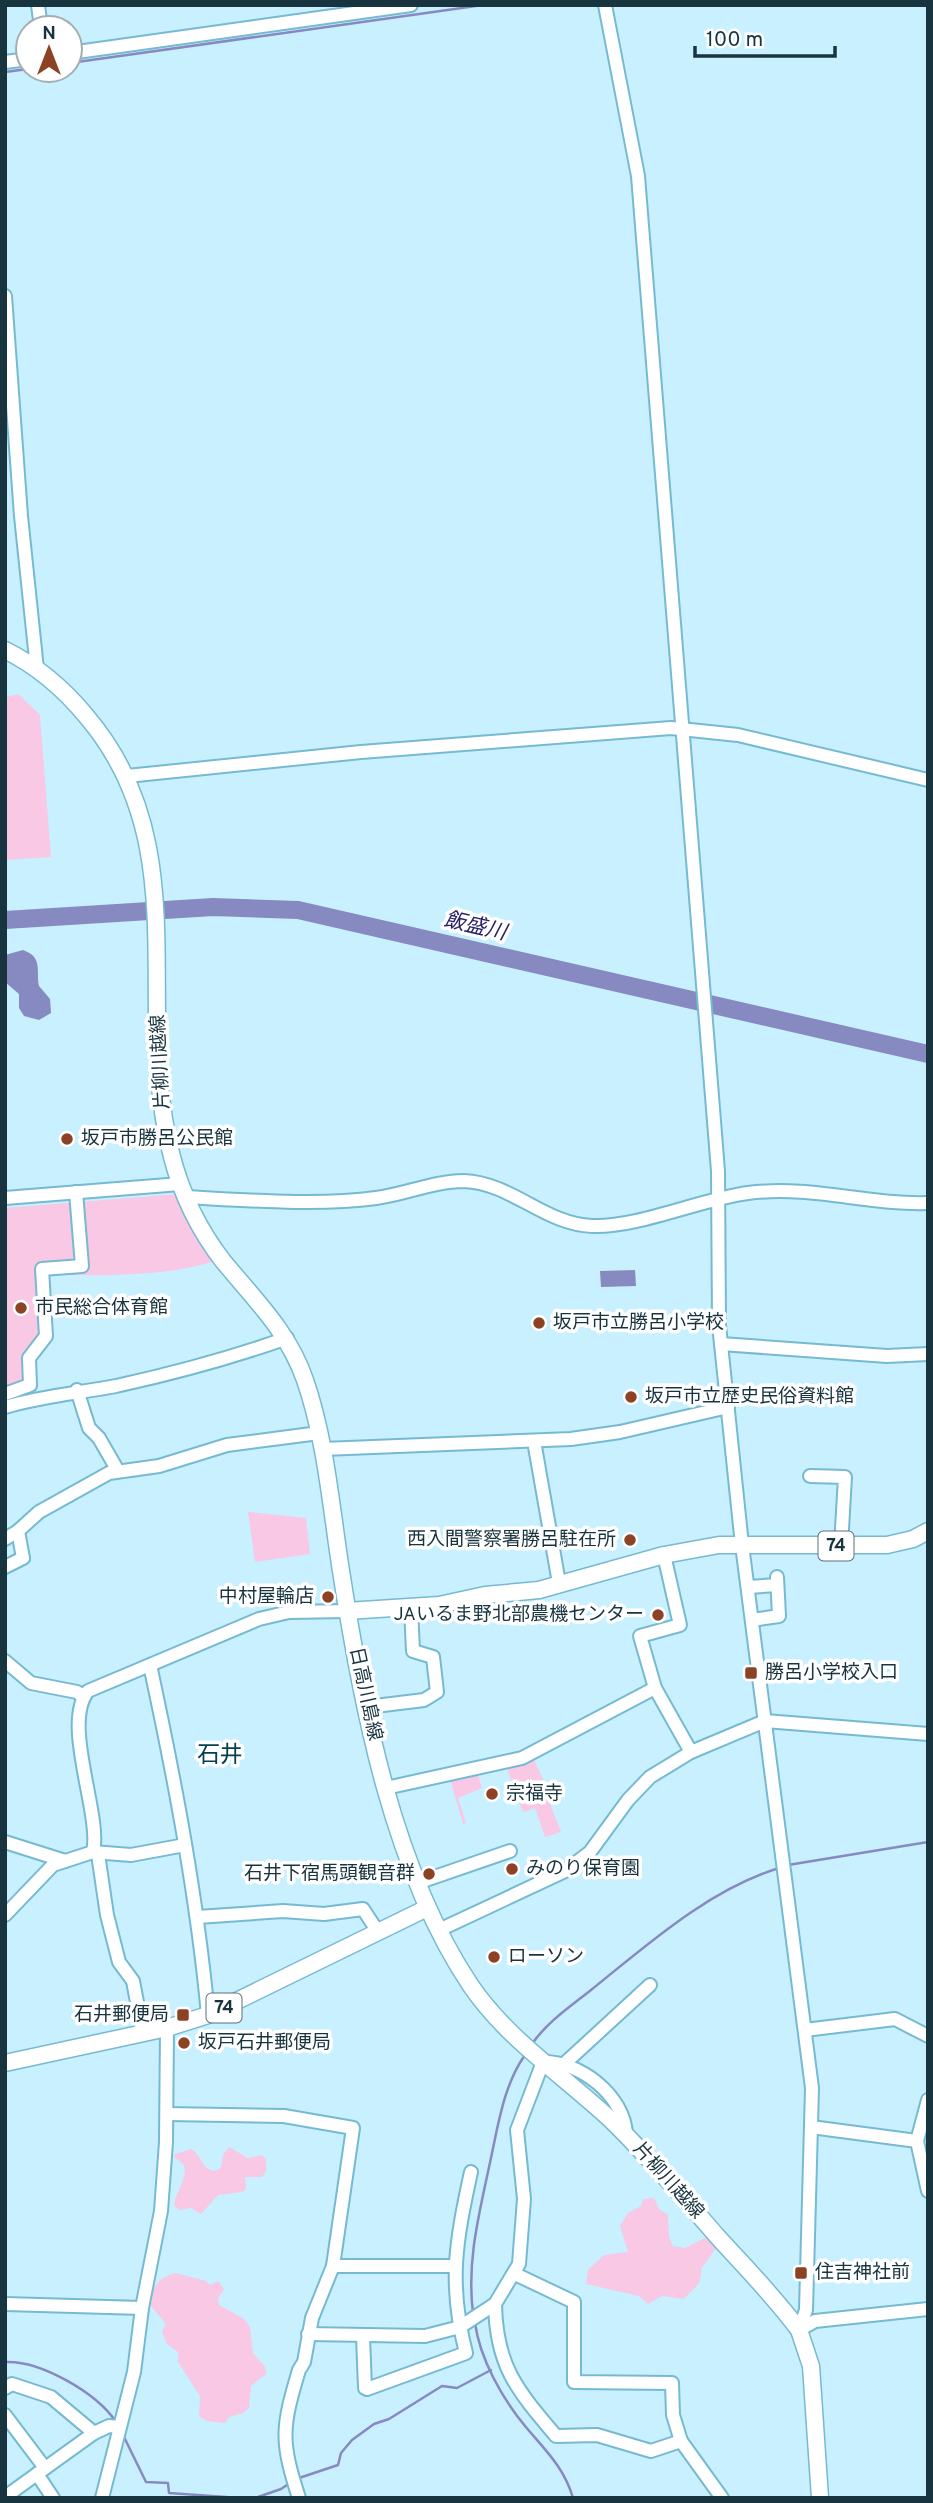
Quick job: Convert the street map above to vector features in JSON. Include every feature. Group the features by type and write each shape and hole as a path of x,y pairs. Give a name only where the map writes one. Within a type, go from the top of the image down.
{"main road":[{"name":"片柳川越線","path":"5,650 64,691 92,723 127,776 140,808 151,855 155,890 160,1072 166,1134 182,1191 221,1258 287,1338 306,1382 321,1441 347,1611"},
{"name":"74","path":"347,1611 411,1608 540,1590 664,1555 699,1548 742,1545 841,1546 901,1542 928,1531"},
{"name":"日高川島線","path":"347,1611 386,1788 427,1908"},
{"name":"片柳川越線","path":"427,1908 470,1984 533,2053 625,2135 799,2330 811,2366 820,2498"},
{"name":"74","path":"5,2063 142,2034 208,2015 427,1908"}],"street":[{"path":"84,51 411,5"},
{"path":"605,5 638,176 703,979 719,1199 722,1344 728,1407 742,1545 812,2088 806,2310 799,2330"},
{"path":"5,296 21,516 37,670"},
{"path":"127,776 361,752 682,729 738,735 928,780"},
{"path":"5,1198 76,1192 182,1191 341,1201 376,1198 451,1181 469,1181 502,1189 559,1221 590,1226 608,1225 748,1193 808,1191 928,1203"},
{"path":"5,1394 30,1385 29,1358 46,1336 42,1269 82,1266 76,1192"},
{"path":"5,1407 199,1367 287,1338"},
{"path":"722,1344 887,1356 928,1354"},
{"path":"77,1391 89,1428 99,1438 118,1471"},
{"path":"5,1539 39,1512 69,1494 118,1471 159,1466 227,1445 321,1441 534,1441 593,1437 728,1407"},
{"path":"534,1441 559,1583"},
{"path":"810,1476 845,1477 841,1546"},
{"path":"5,1567 23,1558 18,1531"},
{"path":"664,1555 680,1625 640,1636 655,1688 691,1752"},
{"path":"748,1587 777,1581 779,1616 752,1620"},
{"path":"367,1707 424,1700 438,1692 433,1657 413,1651 411,1608"},
{"path":"142,2034 133,1981 119,1962 107,1915 96,1853 82,1758 83,1697 91,1690 270,1616 289,1612 347,1611"},
{"path":"5,1661 31,1683 77,1692 83,1697"},
{"path":"150,1665 175,1781 198,1917 208,2015"},
{"path":"386,1788 522,1758 655,1688"},
{"path":"439,1930 577,1863 601,1839 638,1789 669,1763 765,1721 928,1734"},
{"path":"5,1842 65,1861"},
{"path":"5,1915 43,1872 65,1861 96,1853 131,1854 185,1846"},
{"path":"417,1883 510,1851"},
{"path":"198,1917 283,1911 324,1914 366,1909 378,1932"},
{"path":"563,2065 650,1985"},
{"path":"805,2029 895,2019 928,2036"},
{"path":"102,2498 134,2372 142,2308 161,2211 167,2114 167,2028"},
{"path":"308,2334 425,2336 469,2321 495,2304 519,2264 524,2199 517,2130 533,2053 590,2075 602,2085 625,2124 625,2135"},
{"path":"928,2100 917,2141 928,2191"},
{"path":"167,2114 284,2116 353,2128 333,2266 308,2334 304,2362 299,2370 284,2426 292,2475 299,2498"},
{"path":"811,2127 917,2141"},
{"path":"363,2336 365,2388 368,2389 466,2353 469,2321 454,2266 471,2172"},
{"path":"333,2266 454,2266"},
{"path":"515,2274 574,2302 573,2382 672,2383 673,2415 681,2441 722,2498"},
{"path":"5,2304 142,2308"},
{"path":"495,2304 497,2343 511,2378 556,2436 597,2435 652,2451 681,2441"},
{"path":"799,2330 815,2321 928,2309"},
{"path":"5,2388 12,2384 51,2397 94,2432"},
{"path":"5,2416 41,2471 53,2498"},
{"path":"5,2497 94,2432 109,2426 119,2427"}],"shaded area":[{"path":"18,694 40,715 51,857 5,860 5,697"},
{"path":"178,1194 216,1261 151,1273 40,1275 44,1335 27,1357 28,1384 5,1392 5,1208"},
{"path":"248,1512 306,1518 310,1554 255,1562"},
{"path":"533,1758 551,1796 549,1801 561,1832 545,1837 535,1808 523,1812 506,1766"},
{"path":"477,1772 482,1788 458,1798 466,1823 463,1824 450,1779"},
{"path":"229,2147 248,2158 262,2155 266,2159 266,2171 262,2177 245,2177 246,2189 218,2195 201,2214 191,2208 179,2210 174,2205 185,2171 183,2164 173,2155 191,2149 206,2168 214,2171 221,2168 223,2155"},
{"path":"654,2198 659,2209 668,2215 669,2237 673,2246 685,2248 707,2237 716,2248 701,2269 700,2280 696,2286 684,2299 662,2296 648,2304 639,2296 586,2284 588,2270 604,2255 628,2252 620,2226 628,2213 641,2206 643,2199"},
{"path":"175,2273 206,2281 210,2285 218,2281 224,2289 218,2299 219,2305 244,2319 250,2327 253,2353 265,2367 266,2374 251,2386 249,2408 229,2417 225,2423 207,2421 199,2416 200,2396 178,2362 178,2352 166,2343 162,2331 166,2324 151,2306 156,2285 163,2278"}],"water":[{"path":"23,950 34,956 39,986 50,999 51,1013 39,1020 24,1016 19,1008 19,994 5,982 5,955"},
{"path":"635,1270 636,1286 601,1287 600,1271"}],"waterway":[{"path":"84,61 483,5"},
{"path":"5,72 14,71"},
{"name":"飯盛川","path":"5,920 213,907 298,910 928,1054"},
{"path":"788,1865 928,1842"},
{"path":"532,2044 560,2015 679,1920 728,1890 779,1868"},
{"path":"473,2313 471,2272 479,2213 504,2102 512,2077 525,2055"},
{"path":"475,2323 487,2364 500,2391 559,2468 573,2498"},
{"path":"5,2362 34,2366 66,2380 96,2400 116,2422"},
{"path":"299,2478 338,2465 341,2453 352,2440 374,2424 389,2419 442,2386 457,2388 491,2370"},
{"path":"124,2437 146,2482 168,2483 169,2493 240,2498"},
{"path":"255,2498 290,2483"}],"place":[{"name":"坂戸市勝呂公民館","path":"67,1139"},
{"name":"市民総合体育館","path":"21,1308"},
{"name":"坂戸市立勝呂小学校","path":"539,1323"},
{"name":"坂戸市立歴史民俗資料館","path":"631,1397"},
{"name":"西入間警察署勝呂駐在所","path":"630,1540"},
{"name":"中村屋輪店","path":"328,1597"},
{"name":"JAいるま野北部農機センター","path":"658,1615"},
{"name":"勝呂小学校入口","path":"751,1673"},
{"name":"宗福寺","path":"492,1794"},
{"name":"みのり保育園","path":"512,1869"},
{"name":"石井下宿馬頭観音群","path":"429,1874"},
{"name":"ローソン","path":"494,1957"},
{"name":"石井郵便局","path":"183,2015"},
{"name":"坂戸石井郵便局","path":"184,2043"},
{"name":"住吉神社前","path":"801,2273"}],"district":[{"name":"石井","path":"220,1756"}]}
